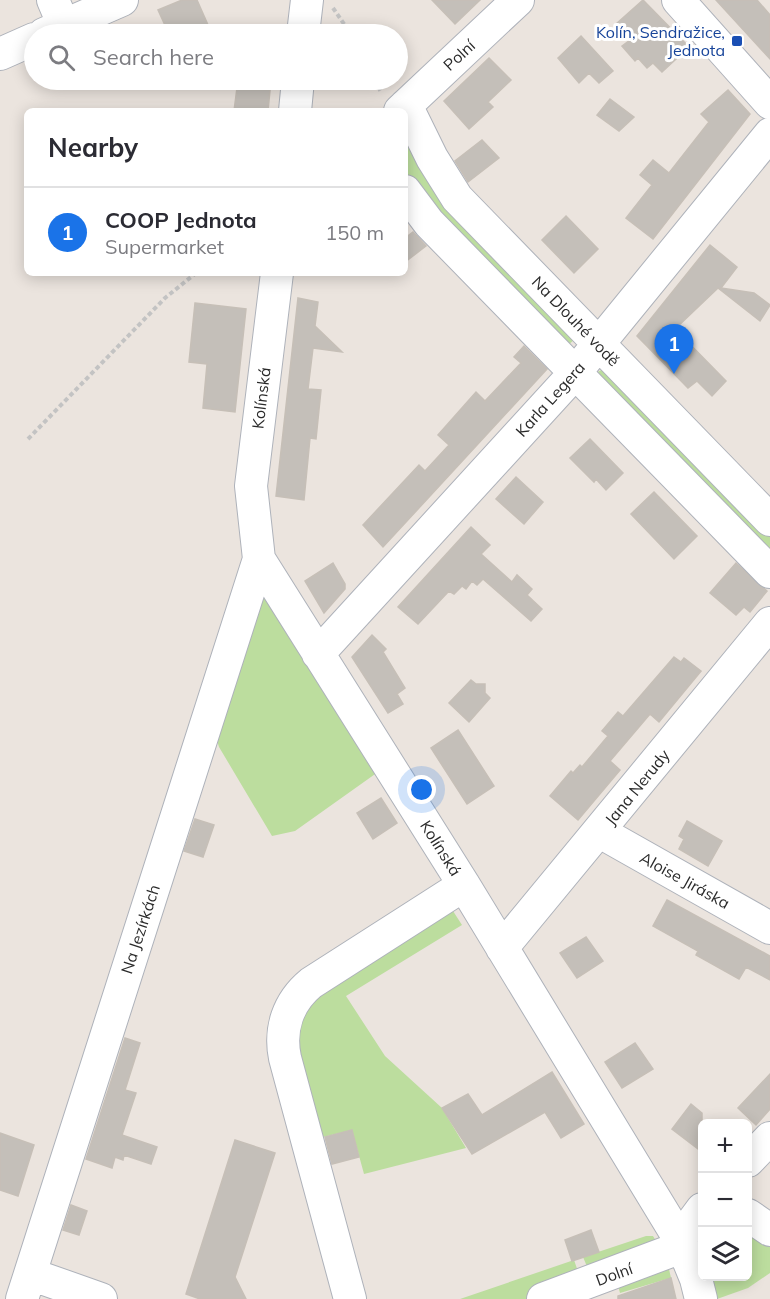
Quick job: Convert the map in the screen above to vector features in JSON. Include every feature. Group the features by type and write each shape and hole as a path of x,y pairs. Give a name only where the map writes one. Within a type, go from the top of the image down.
{"street":[{"path":"54,20 122,0"},
{"path":"304,24 307,0"},
{"name":"Polní","path":"403,108 518,0"},
{"path":"678,0 770,103"},
{"path":"0,54 24,43"},
{"path":"295,108 297,90"},
{"name":"Na Dlouhé vodě","path":"408,117 457,198 770,520"},
{"name":"Karla Legera","path":"318,654 574,374 770,134"},
{"path":"408,195 429,224 770,572"},
{"name":"Kolínská","path":"277,276 251,486 259,559 464,885 680,1240 696,1279 701,1299"},
{"name":"Na Jezírkách","path":"26,1286 259,559"},
{"name":"Jana Nerudy","path":"502,948 600,832 770,623"},
{"name":"Aloise Jiráska","path":"600,832 770,928"},
{"path":"350,1299 285,1058 283,1031 297,998 311,983 464,885"},
{"path":"752,1156 770,1138"},
{"path":"680,1240 691,1220 698,1213"},
{"path":"752,1218 770,1230"},
{"name":"Dolní","path":"543,1299 654,1259 671,1251 680,1240"},
{"path":"26,1286 101,1299"}],"path":[{"path":"327,0 344,24"},
{"path":"28,439 165,298 192,276"}],"green space":[{"path":"408,130 575,339 567,346 408,180"},
{"path":"603,369 770,537 770,562 596,373"},
{"path":"265,598 378,772 295,831 272,836 219,747 214,731 253,607"},
{"path":"445,909 453,911 462,925 346,996 385,1056 442,1108 466,1148 364,1174 352,1130 319,1138 292,1024 297,1010"},
{"path":"752,1229 770,1239 770,1273 748,1288 717,1299 708,1281 752,1281"},
{"path":"646,1236 653,1236 659,1246 591,1276 583,1257"},
{"path":"574,1260 581,1280 527,1299 460,1299"},
{"path":"668,1265 672,1282 667,1279 620,1293 617,1282"}],"building":[{"path":"182,0 197,0 208,24 164,24 158,10"},
{"path":"432,0 480,0 455,24"},
{"path":"643,0 689,47 662,72 653,63 647,68 638,58 635,61 622,46 630,40 616,24"},
{"path":"716,0 757,0 770,15 770,59"},
{"path":"581,36 613,71 599,83 589,73 579,83 558,58"},
{"path":"489,58 511,80 488,102 493,107 469,129 444,101"},
{"path":"237,90 270,90 268,108 234,108"},
{"path":"728,90 750,114 653,239 626,218 652,185 640,175 653,160 669,173 709,122 701,114"},
{"path":"610,99 634,117 619,131 597,115"},
{"path":"482,140 499,158 468,182 455,161"},
{"path":"566,216 598,249 574,273 542,240"},
{"path":"413,232 426,246 408,260 408,236"},
{"path":"710,245 737,267 721,288 754,293 770,305 760,321 718,288 675,329 726,381 712,396 697,381 688,388 637,336"},
{"path":"298,298 318,302 315,326 342,352 313,348 308,389 321,390 316,439 310,438 304,500 276,496"},
{"path":"195,303 246,309 235,412 203,408 207,364 189,362"},
{"path":"524,346 547,369 383,547 363,525 419,465 425,471 449,445 438,435 476,392 485,401 521,363 514,357"},
{"path":"590,439 623,473 606,490 596,479 594,482 570,458"},
{"path":"516,477 543,502 524,524 496,499"},
{"path":"654,492 697,536 674,559 631,514"},
{"path":"471,527 490,545 481,554 512,582 517,575 532,589 527,595 542,609 531,621 483,579 477,585 472,581 466,589 462,586 454,594 449,591 418,624 398,607"},
{"path":"333,563 345,584 345,589 324,613 305,581"},
{"path":"736,563 767,591 750,612 744,607 736,615 710,593"},
{"path":"372,635 386,649 383,652 405,688 397,694 403,704 388,713 352,657"},
{"path":"674,657 681,662 684,658 701,671 659,722 650,714 610,761 620,770 578,820 550,796 571,771 573,773 580,765 582,767 608,736 602,731 618,712 623,716"},
{"path":"471,680 476,684 485,684 485,693 490,698 469,722 449,703"},
{"path":"458,730 494,786 467,804 431,748"},
{"path":"381,798 397,823 373,839 357,813"},
{"path":"195,819 214,825 203,857 184,851"},
{"path":"687,821 722,841 708,866 679,849 684,839 679,836"},
{"path":"667,900 770,956 770,980 746,967 739,979 696,955 698,951 653,926"},
{"path":"586,937 603,961 577,978 560,953"},
{"path":"125,1038 140,1043 125,1090 136,1093 122,1135 157,1147 151,1164 124,1155 123,1160 115,1157 112,1168 86,1159"},
{"path":"635,1043 653,1069 622,1088 605,1062"},
{"path":"552,1072 584,1124 561,1138 545,1112 472,1154 442,1108 468,1094 482,1115"},
{"path":"770,1074 770,1109 756,1125 738,1108"},
{"path":"691,1104 702,1113 702,1119 698,1119 698,1149 672,1129"},
{"path":"352,1130 359,1157 332,1164 325,1137"},
{"path":"0,1133 34,1145 18,1196 0,1190"},
{"path":"235,1140 275,1153 235,1277 246,1299 200,1299 186,1294"},
{"path":"71,1205 87,1211 79,1235 63,1230"},
{"path":"591,1230 599,1252 572,1261 565,1240"},
{"path":"671,1278 676,1299 618,1299 618,1296"}],"place":[{"name":"Kolín, Sendražice, Jednota","path":"737,41"},
{"name":"COOP Jednota","path":"674,374"}]}
